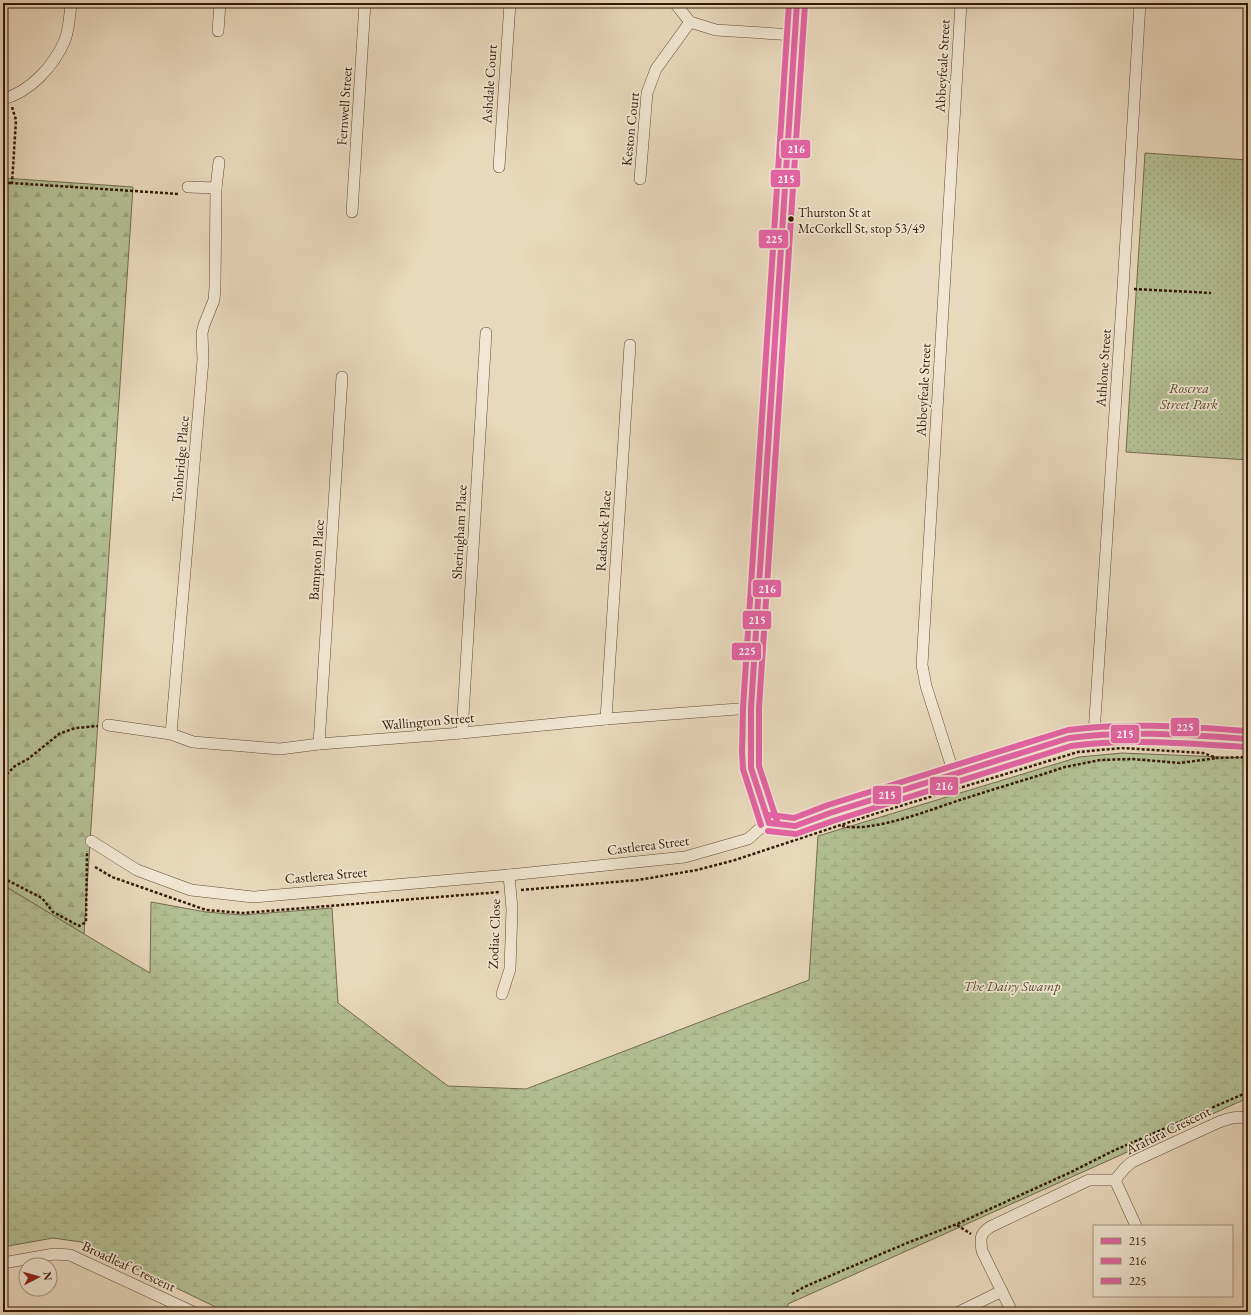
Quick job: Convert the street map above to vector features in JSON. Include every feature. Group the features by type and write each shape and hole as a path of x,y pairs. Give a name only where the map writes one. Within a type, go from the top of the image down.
{"street":[{"path":"6,98 27,87 49,68 65,40 71,3"},
{"path":"218,31 220,3"},
{"name":"Fernwell Street","path":"352,212 365,3"},
{"name":"Ashdale Court","path":"499,167 510,3"},
{"path":"675,3 690,22 716,30 794,35"},
{"path":"797,3 751,708 750,752 752,768 769,823 790,826 801,825 830,813 1069,738 1094,734 1135,733 1248,739"},
{"name":"Abbeyfeale Street","path":"954,774 926,686 922,665 961,3"},
{"name":"Athlone Street","path":"1094,734 1140,3"},
{"name":"Keston Court","path":"640,179 647,93 656,69 690,22"},
{"name":"Tonbridge Place","path":"171,734 203,360 202,333 213,304 215,293 216,188 219,162"},
{"path":"188,187 216,188"},
{"name":"Sheringham Place","path":"462,733 486,333"},
{"name":"Radstock Place","path":"606,719 630,345"},
{"name":"Bampton Place","path":"319,744 342,377"},
{"name":"Wallington Street","path":"108,725 171,734 193,742 280,749 319,744 462,733 606,719 751,708"},
{"name":"Castlerea Street","path":"91,841 137,870 191,890 253,896 509,875 685,857 748,839 763,826 769,823"},
{"name":"Zodiac Close","path":"502,994 510,969 512,909 509,875"},
{"name":"Arafura Crescent","path":"1115,1180 1124,1168 1139,1158 1219,1122 1236,1117 1248,1118"},
{"path":"1012,1312 982,1250 981,1240 983,1232 990,1226 1089,1180 1115,1180 1136,1225"},
{"name":"Broadleaf Crescent","path":"3,1263 54,1254 70,1255 193,1312"},
{"path":"959,1312 1002,1292"}],"path":[{"path":"6,98 16,120 12,183"},
{"path":"3,183 188,194 188,187"},
{"path":"1134,288 1211,293"},
{"path":"3,778 15,766 28,759 59,734 74,728 108,725"},
{"path":"775,846 841,826 877,813 1078,752 1122,748 1203,753 1217,758"},
{"path":"841,826 866,828 1066,767 1100,760 1132,759 1180,763 1217,758 1248,757"},
{"path":"3,878 42,898 53,912 79,926 86,922 87,844 91,841"},
{"path":"792,1294 804,1287 907,1243 957,1224 1069,1173 1115,1150 1215,1108 1248,1092"},
{"path":"957,1224 981,1240"}],"green space":[{"name":"Roscrea Street Park","path":"1145,153 1248,160 1248,460 1126,452"},
{"path":"3,178 133,187 84,934 3,885"},
{"name":"The Dairy Swamp","path":"1122,753 1248,758 1248,1098 788,1304 787,1312 226,1312 81,1242 53,1238 3,1247 3,885 150,973 151,902 206,912 242,915 332,908 338,1003 448,1086 526,1089 809,980 818,836 1079,757"}],"transit line":[{"name":"225","path":"761,825 743,769 743,708 789,3"},
{"name":"215","path":"769,823 751,768 751,708 797,3"},
{"name":"216","path":"777,821 759,766 759,708 805,4"},
{"name":"225","path":"770,815 794,818 828,805 1068,730 1113,726 1136,726 1248,731"},
{"name":"215","path":"769,823 795,826 830,813 1069,738 1114,734 1136,734 1248,739"},
{"name":"216","path":"768,831 796,834 1071,746 1115,742 1137,742 1248,747"}],"place":[{"name":"Thurston St at McCorkell St, stop 53/49","path":"791,219"}]}
